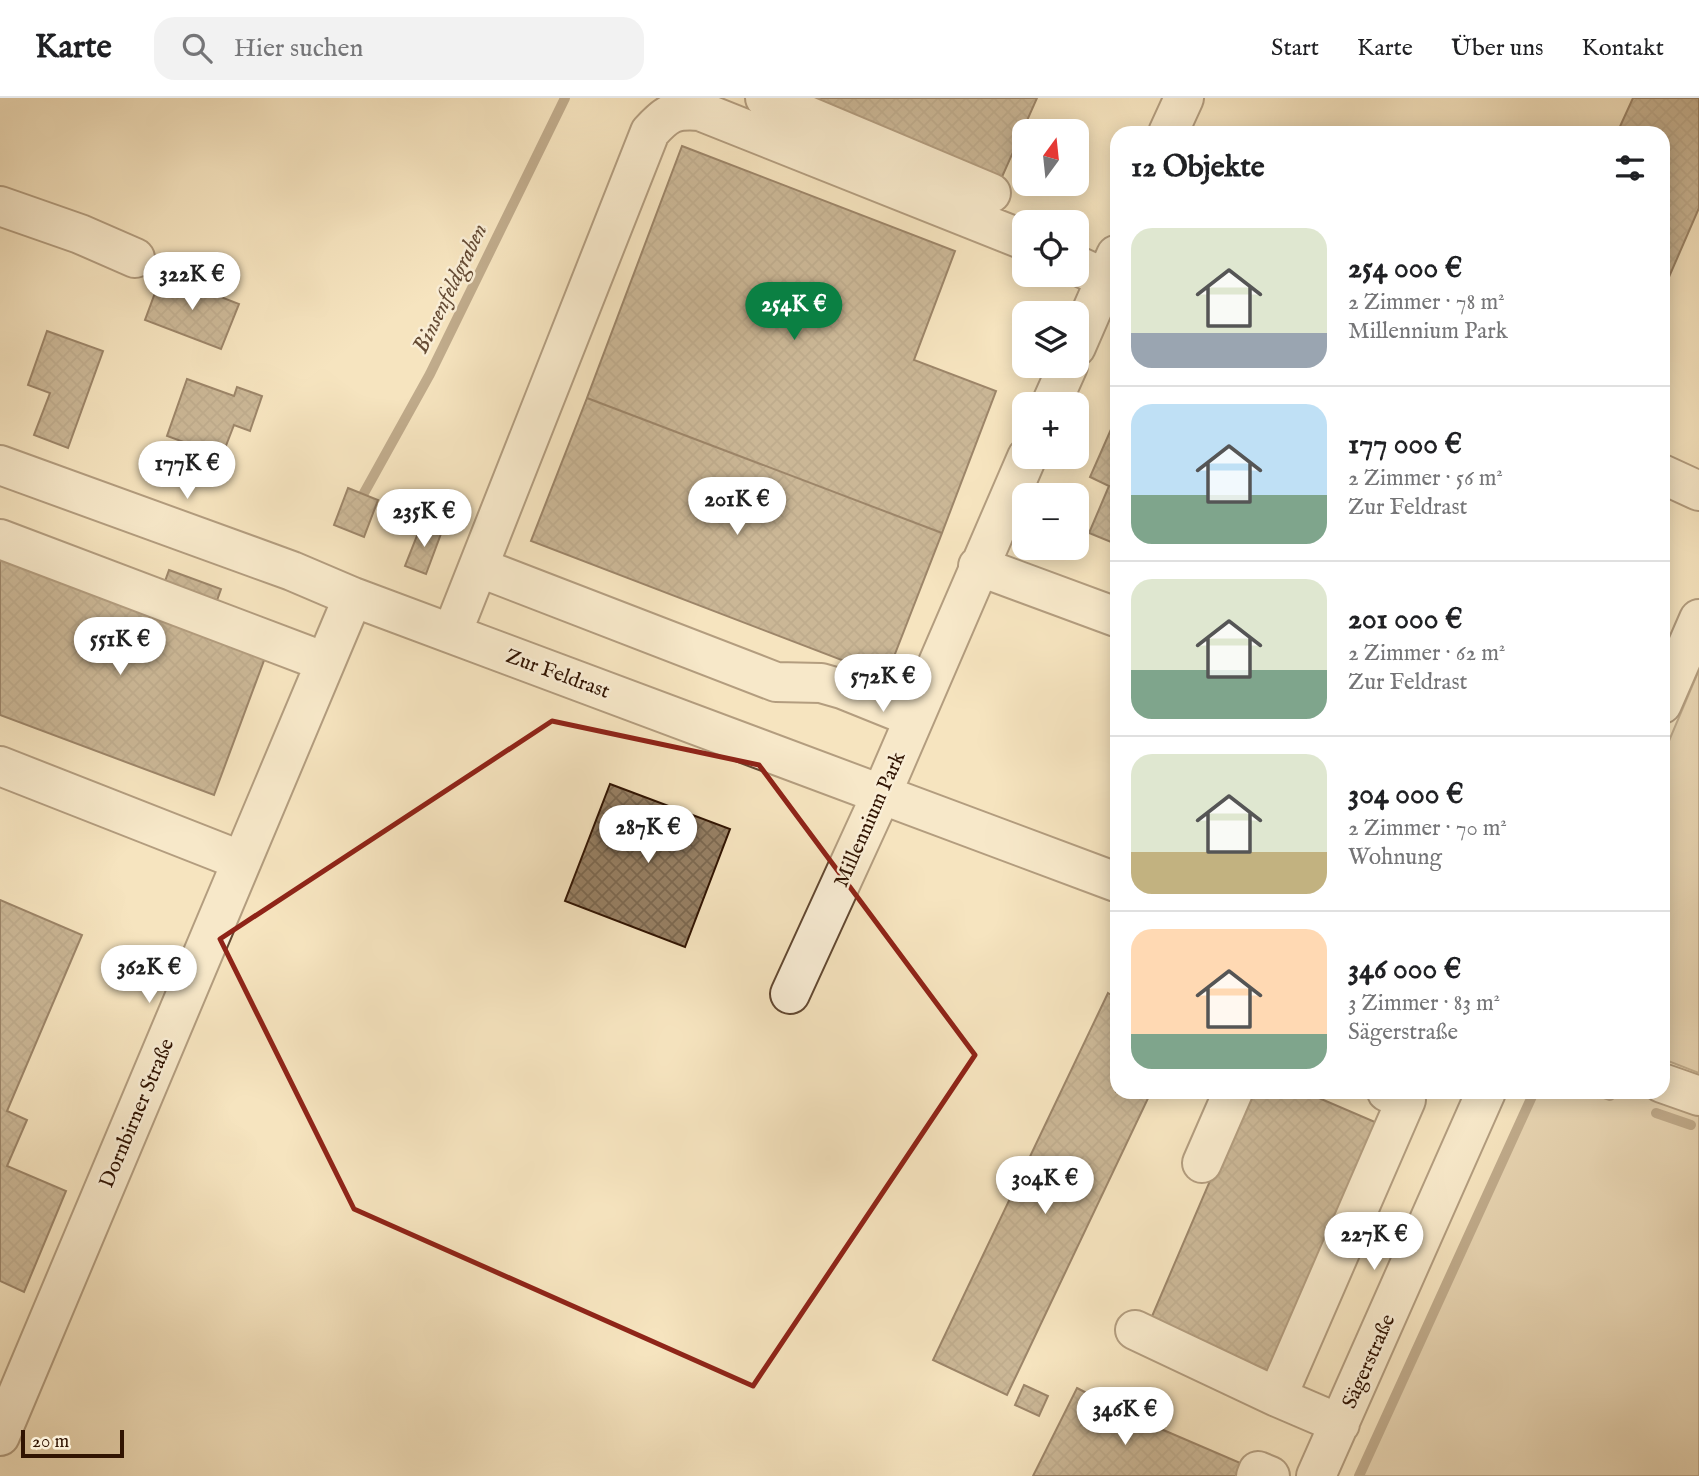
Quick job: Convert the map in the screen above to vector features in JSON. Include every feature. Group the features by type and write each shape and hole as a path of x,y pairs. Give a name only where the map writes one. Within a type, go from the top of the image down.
{"street":[{"path":"765,98 991,193"},
{"path":"1171,126 1184,98"},
{"path":"452,633 650,132 664,117 681,110 700,111 1012,235"},
{"path":"0,206 80,234 135,258"},
{"path":"1089,303 1100,266"},
{"name":"Millennium Park","path":"790,994 882,793 1022,469"},
{"name":"Zur Feldrast","path":"2,472 292,571 353,597 1110,880"},
{"path":"1670,478 1699,491"},
{"path":"0,539 325,662"},
{"path":"978,566 1110,615"},
{"path":"478,567 776,682 821,683 914,718"},
{"name":"Dornbirner Straße","path":"0,1436 353,597"},
{"path":"1670,686 1699,619"},
{"path":"0,766 242,861"},
{"path":"1670,1086 1699,1096"},
{"path":"1202,1163 1230,1099"},
{"path":"1277,1397 1406,1100 1404,1099"},
{"name":"Sägerstraße","path":"1316,1476 1483,1099"},
{"path":"1136,1330 1340,1424"},
{"path":"1256,1476 1258,1471 1270,1476"}],"highlighted area":[{"path":"552,721 759,765 975,1055 753,1386 354,1209 220,939"}],"shaded area":[{"path":"1699,670 1699,1073 1670,1062 1670,738"},
{"path":"1531,1099 1660,1099 1699,1113 1699,1476 1359,1476"}],"building":[{"path":"795,98 1037,98 1028,119 1012,119 1012,154 998,186"},
{"path":"1633,98 1699,98 1699,208 1670,275 1670,126 1620,126"},
{"path":"682,146 955,251 914,360 996,391 942,533 587,398"},
{"path":"162,274 239,304 221,349 145,320"},
{"path":"47,331 103,351 68,448 34,435 50,393 28,385"},
{"path":"187,379 234,396 237,387 262,396 250,431 234,425 222,456 167,436"},
{"path":"587,398 942,533 886,677 531,541"},
{"path":"1110,432 1110,542 1089,533 1109,486 1090,477"},
{"path":"348,488 378,500 364,537 334,525"},
{"path":"422,523 442,531 426,574 405,566"},
{"path":"0,555 266,655 214,795 0,715"},
{"path":"169,570 221,589 215,606 163,587"},
{"path":"610,784 730,829 685,947 565,901"},
{"path":"0,900 82,935 7,1111 27,1120 7,1166 66,1191 24,1292 0,1281"},
{"path":"1108,993 1110,1099 1148,1099 1007,1395 933,1360"},
{"path":"1245,1099 1321,1099 1382,1125 1276,1374 1150,1321"},
{"path":"1024,1385 1048,1396 1039,1416 1015,1405"},
{"path":"1077,1388 1133,1417 1252,1468 1249,1476 1033,1476"}],"waterway":[{"name":"Binsenfeldgraben","path":"364,493 430,374 565,98"},
{"path":"1359,1476 1531,1099"},
{"path":"1656,1113 1691,1125"}]}
